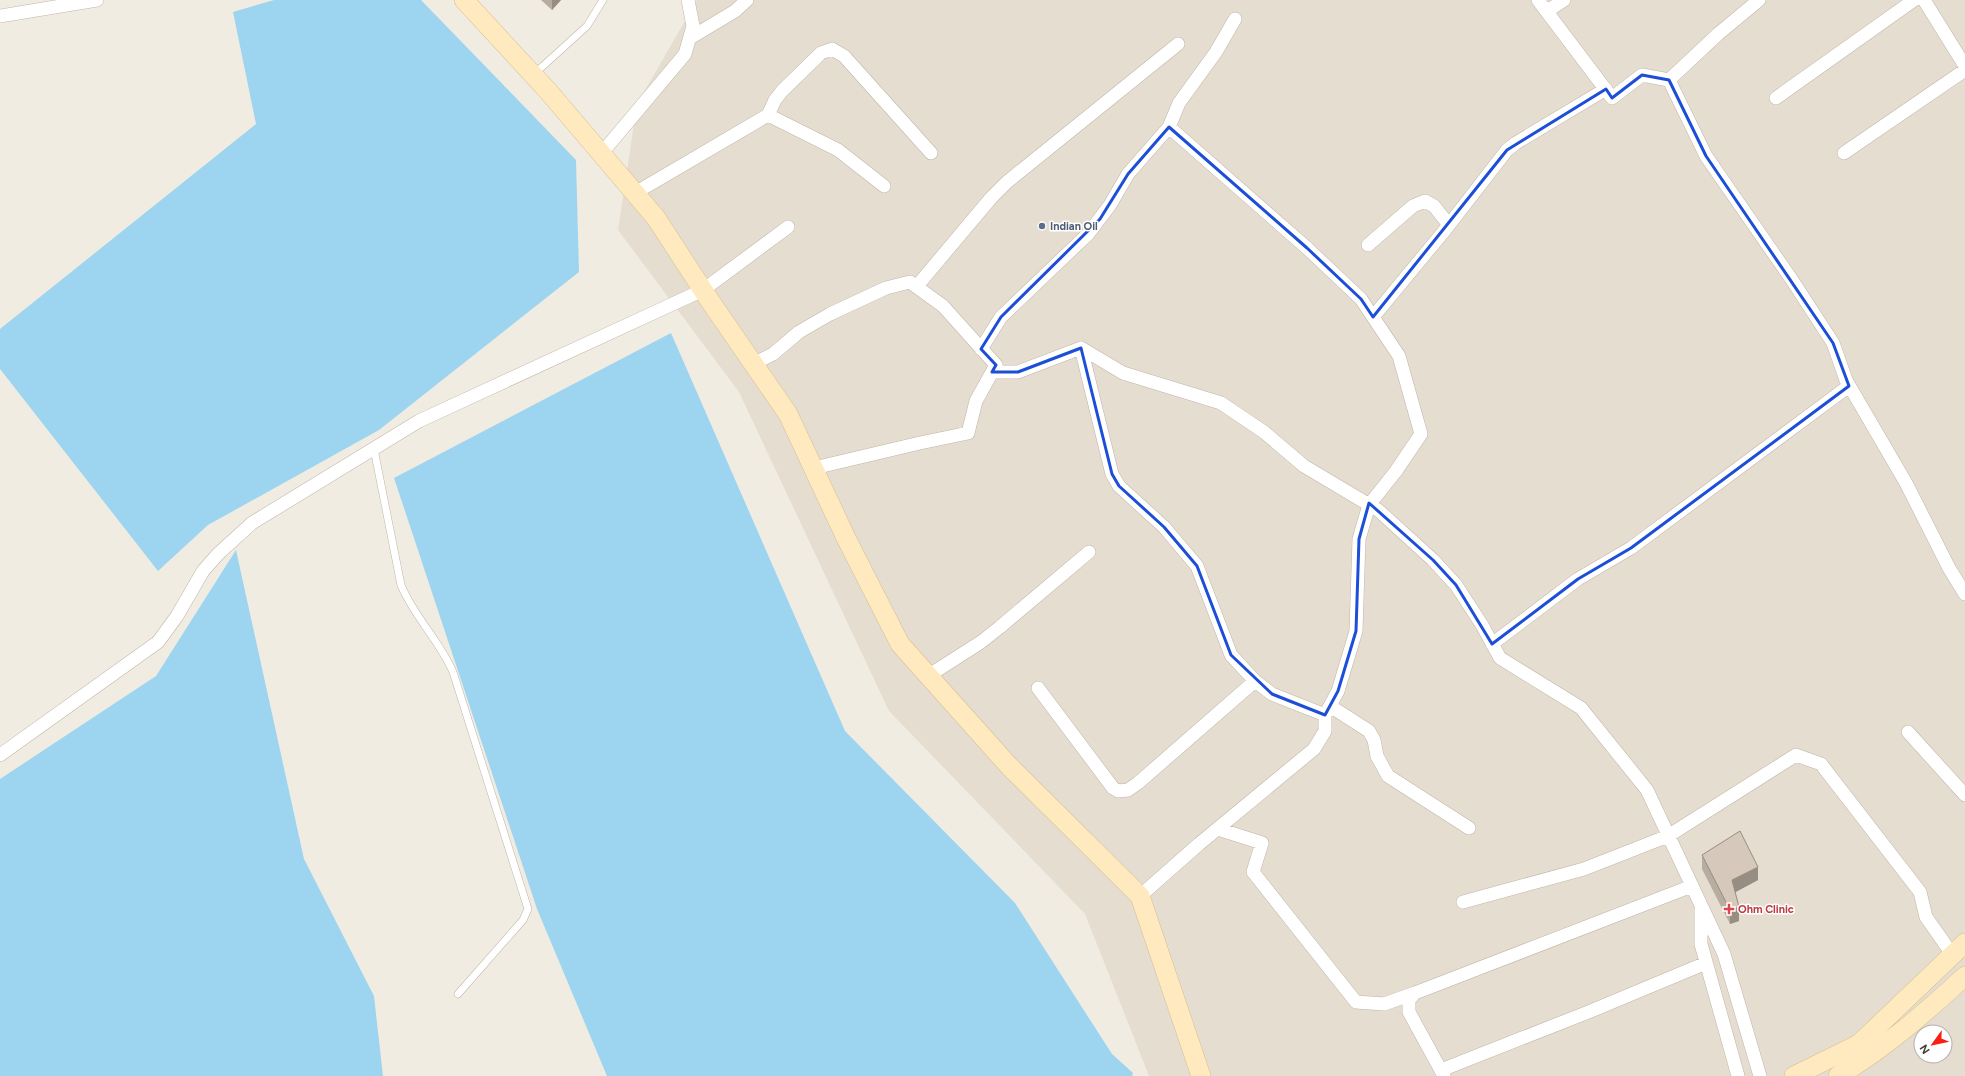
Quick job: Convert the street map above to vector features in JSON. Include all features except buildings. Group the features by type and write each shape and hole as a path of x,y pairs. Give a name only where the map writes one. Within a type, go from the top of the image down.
{"street":[{"path":"0,16 54,3 97,0"},
{"path":"464,0 548,91 656,218 703,290 788,414 846,538 900,644 1009,766 1140,896 1201,1076"},
{"path":"602,154 674,70 685,54 693,26 688,0"},
{"path":"690,38 735,11 747,0"},
{"path":"1538,0 1612,98 1642,75 1669,80"},
{"path":"1547,11 1564,0"},
{"path":"1669,80 1718,34 1759,0"},
{"path":"1776,98 1914,0"},
{"path":"1924,0 1965,66"},
{"path":"981,349 1001,317 1088,234 1100,219 1128,174 1169,127 1179,103 1216,52 1235,19"},
{"path":"917,286 991,198 1007,182 1178,44"},
{"path":"635,193 768,115 775,100 782,90 821,53 832,49 844,56 931,153"},
{"path":"1844,153 1965,70"},
{"path":"1669,80 1706,156 1792,280 1833,343 1849,386 1906,483 1949,568 1963,587"},
{"path":"1373,317 1449,225 1507,150 1516,143 1606,89"},
{"path":"768,115 838,150 884,186"},
{"path":"1140,896 1314,749 1325,731 1327,711 1338,691 1356,631 1359,539 1369,505 1396,471 1421,434 1399,356 1361,298 1307,248 1169,127"},
{"path":"1368,245 1413,206 1425,201 1434,206 1449,225"},
{"path":"0,755 158,642 177,616 202,571 252,523 419,421 703,290 788,227"},
{"path":"753,364 773,354 799,332 830,314 886,288 910,282 944,306 996,365 976,401 968,433 814,468"},
{"path":"992,372 1018,372 1081,348"},
{"path":"1081,348 1123,373 1221,403 1264,432 1304,466 1378,510 1428,555 1451,580 1482,625 1500,658 1581,708 1647,790 1724,954 1760,1076"},
{"path":"1081,348 1112,474 1119,486 1164,527 1197,566 1231,655 1255,681 1272,694 1327,711 1368,731 1374,740 1377,756 1388,776 1469,828"},
{"path":"1492,644 1578,579 1631,548 1849,386"},
{"path":"928,676 981,642 1089,552"},
{"path":"1038,688 1113,788 1118,792 1128,790 1138,783 1255,681"},
{"path":"1908,732 1965,795"},
{"path":"1463,902 1584,869 1668,836 1796,755 1821,764 1920,892 1926,917 1959,948 1859,1044 1794,1076"},
{"path":"1218,829 1262,844 1253,872 1356,1002 1384,1004 1692,886"},
{"path":"1701,906 1701,944 1738,1076"},
{"path":"1415,993 1409,1000 1409,1012 1442,1073 1706,963"},
{"path":"1838,1076 1862,1062 1916,1022 1965,976"}],"lane":[{"path":"533,75 587,26 603,0"},
{"path":"374,449 401,585 408,601 447,658 453,672 528,909 523,920 458,994"}],"highlighted area":[{"path":"1642,75 1669,80 1706,156 1833,343 1849,386 1631,548 1578,579 1492,644 1456,585 1433,560 1369,503 1359,539 1356,631 1338,691 1325,715 1272,694 1231,655 1197,566 1164,527 1119,486 1112,474 1081,348 1018,372 992,372 996,365 981,349 1001,317 1100,219 1128,174 1169,127 1307,248 1361,299 1373,317 1507,150 1606,89 1612,98"}],"shaded area":[{"path":"697,0 1965,0 1965,1076 1149,1076 1085,914 889,711 739,392 618,230 637,104"}],"water":[{"path":"274,0 421,0 576,160 579,272 379,430 208,525 158,571 0,369 0,329 256,124 233,12"},
{"path":"671,333 845,731 1015,903 1112,1054 1133,1073 1132,1076 607,1076 537,909 394,478"},
{"path":"236,550 304,859 374,996 383,1076 0,1076 0,779 156,676"}],"place":[{"name":"Indian Oil","path":"1042,226"},
{"name":"Ohm Clinic","path":"1729,909"}]}
